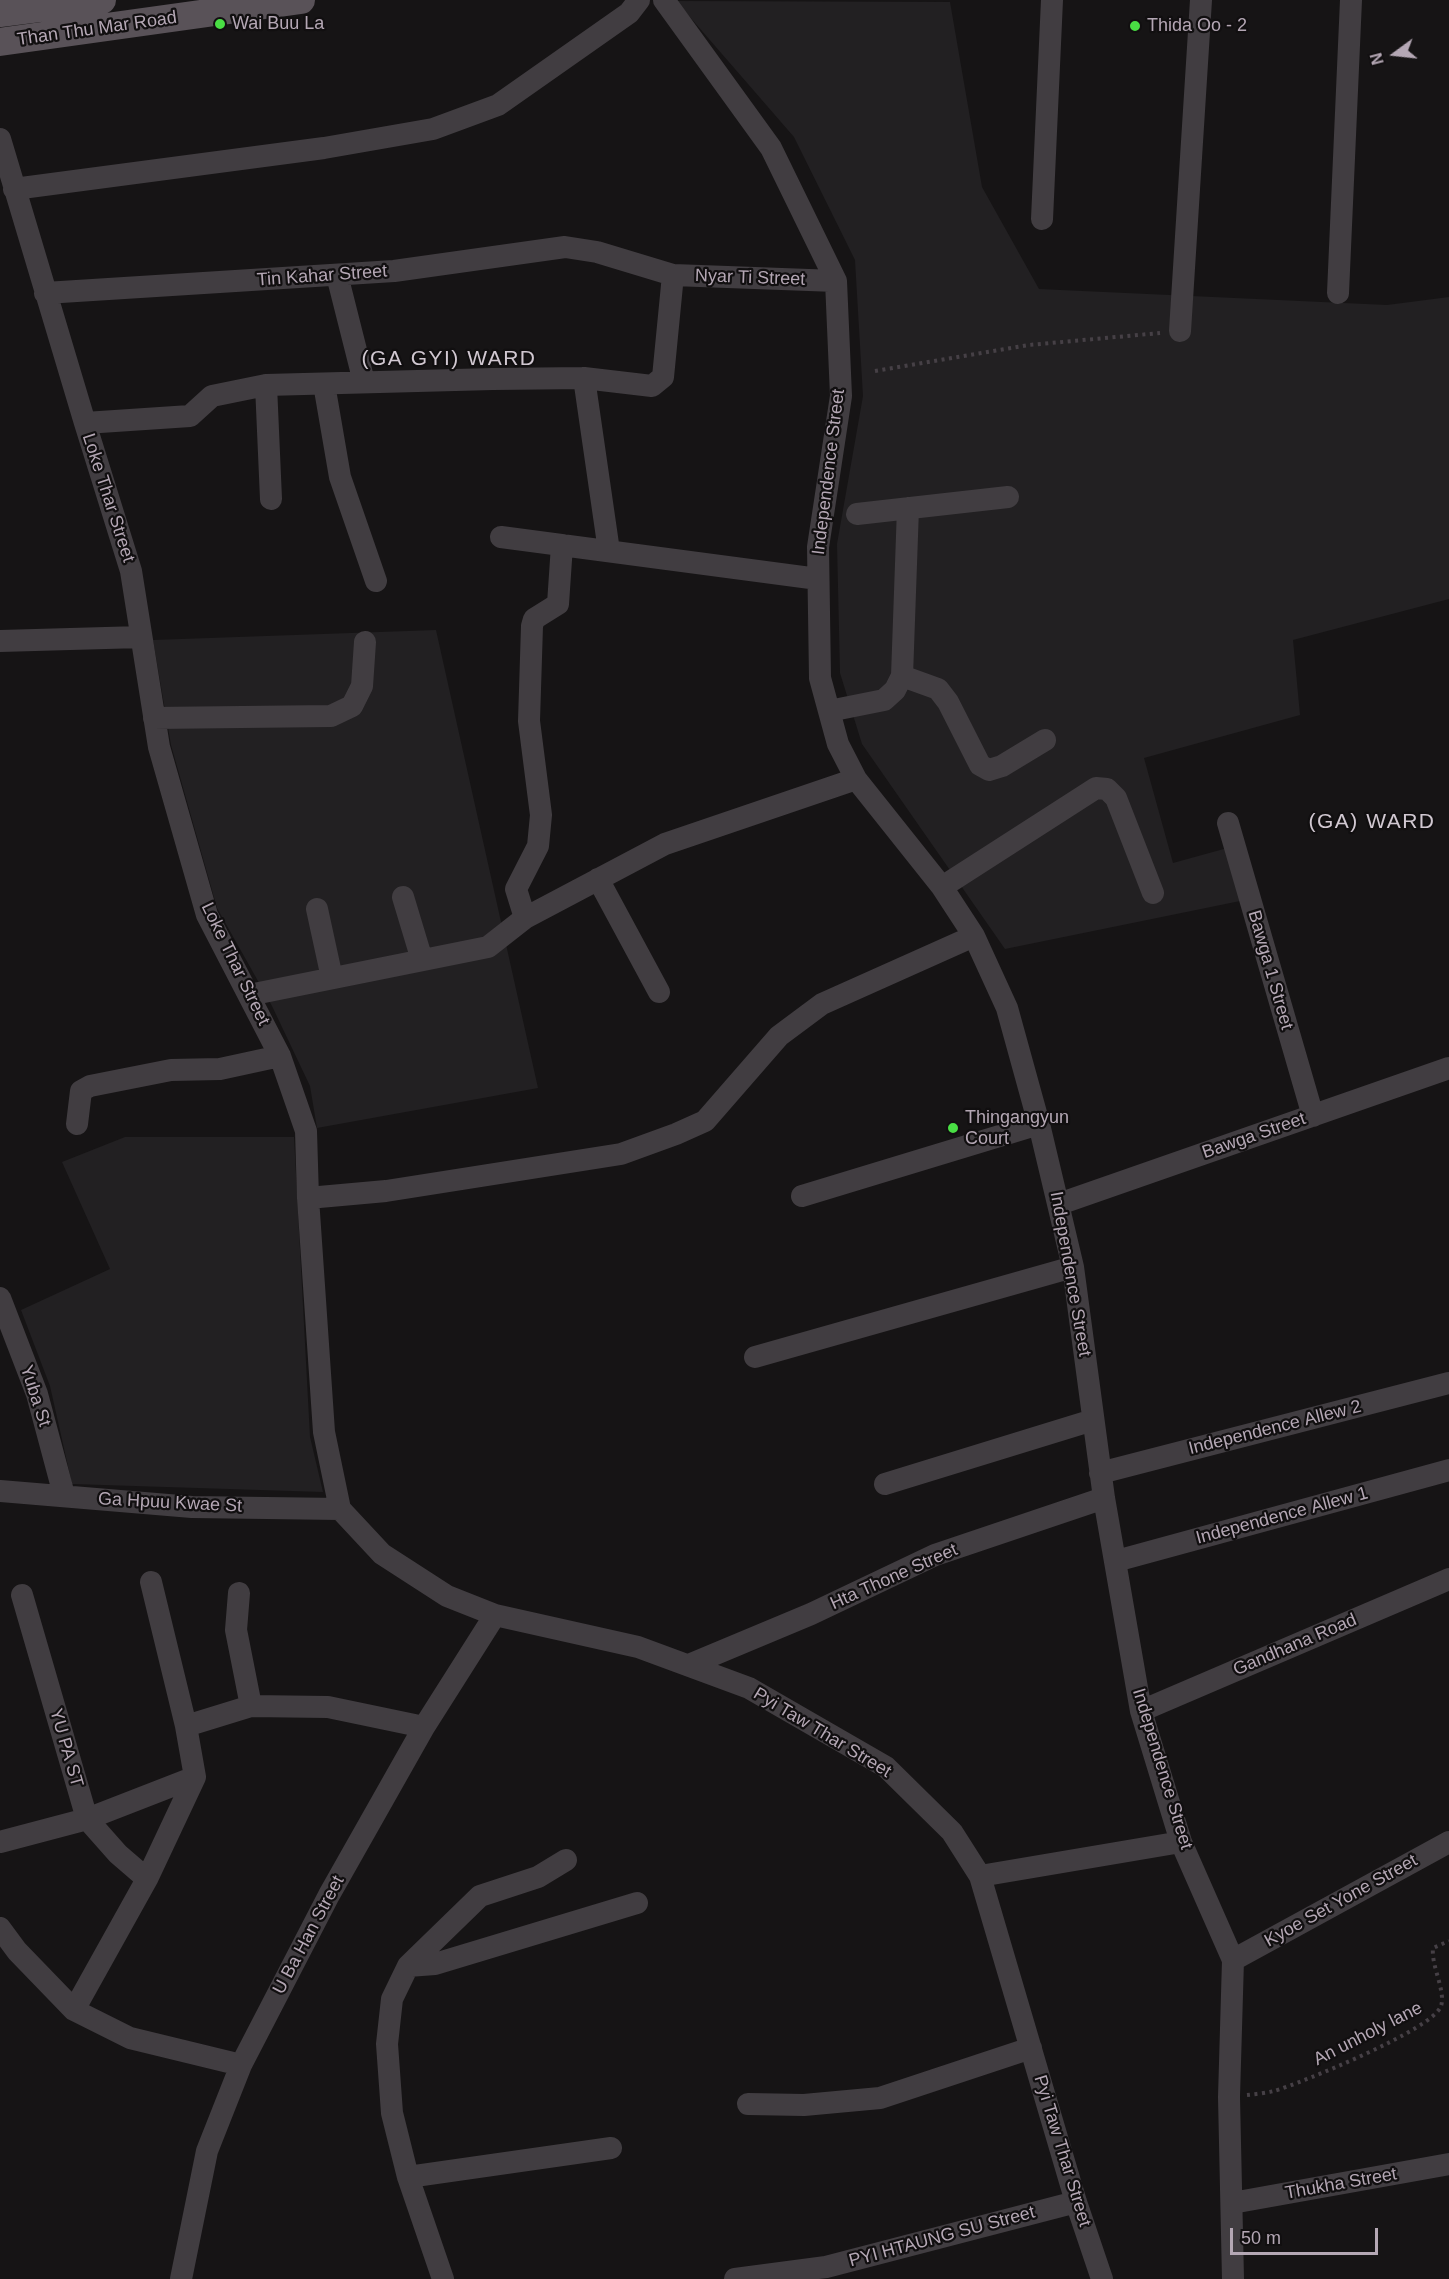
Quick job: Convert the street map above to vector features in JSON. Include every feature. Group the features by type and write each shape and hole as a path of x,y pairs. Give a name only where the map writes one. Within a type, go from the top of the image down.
{"main road":[{"name":"Than Thu Mar Road","path":"0,14 102,0"},
{"name":"Than Thu Mar Road","path":"0,42 302,0"}],"street":[{"path":"14,189 324,148 433,129 498,105 629,13 639,0"},
{"name":"Independence Street","path":"664,0 771,148 836,281 841,396 818,547 820,678 838,744 856,779 942,887 974,936 1007,1008 1039,1124 1073,1267 1100,1473 1140,1711 1181,1842 1233,1960 1229,2097 1233,2279"},
{"path":"1042,219 1052,0"},
{"path":"1180,331 1201,0"},
{"path":"1338,293 1351,0"},
{"name":"Loke Thar Street","path":"0,139 45,293 132,571 159,747 207,915 280,1056 306,1131 308,1198 324,1432 340,1509"},
{"name":"Tin Kahar Street","path":"45,293 394,271 565,247 597,252 673,275"},
{"path":"337,275 364,382"},
{"name":"Nyar Ti Street","path":"85,423 190,416 213,396 266,385 584,378 652,386 663,377 673,275 836,281"},
{"path":"584,378 609,551"},
{"path":"324,384 340,477 376,581"},
{"path":"266,385 271,499"},
{"path":"857,514 1008,497"},
{"path":"829,711 884,700 895,690 902,676 908,508"},
{"path":"501,537 818,579"},
{"path":"525,918 516,889 538,846 541,814 529,721 532,626 534,619 558,604 562,545"},
{"path":"0,641 141,637"},
{"path":"154,718 331,716 352,706 362,686 365,642"},
{"path":"902,676 938,689 948,702 980,765 989,770 1002,766 1046,740"},
{"path":"249,995 488,947 525,918 665,844 856,779"},
{"path":"942,887 1096,788 1107,789 1116,798 1153,893"},
{"name":"Bawga 1 Street","path":"1228,823 1313,1116"},
{"path":"598,879 659,992"},
{"path":"403,897 422,960"},
{"path":"317,909 332,978"},
{"path":"308,1198 386,1191 621,1154 676,1134 705,1121 778,1036 822,1004 974,936"},
{"path":"77,1124 81,1091 90,1086 171,1070 220,1069 280,1056"},
{"name":"Bawga Street","path":"1059,1204 1449,1068"},
{"path":"802,1196 1039,1124"},
{"path":"755,1357 1073,1267"},
{"name":"Yuba St","path":"0,1298 37,1394 64,1496"},
{"name":"Independence Allew 2","path":"1100,1473 1449,1383"},
{"path":"885,1484 1094,1420"},
{"name":"Independence Allew 1","path":"1116,1561 1449,1470"},
{"name":"Ga Hpuu Kwae St","path":"0,1491 192,1507 340,1509"},
{"name":"Hta Thone Street","path":"689,1665 811,1614 934,1555 1104,1498"},
{"path":"340,1509 382,1554 447,1596 495,1616"},
{"name":"Gandhana Road","path":"1140,1711 1449,1579"},
{"path":"74,2010 147,1879 195,1777 186,1726 151,1582"},
{"path":"239,1593 236,1630 252,1706"},
{"name":"YU PA ST","path":"22,1595 87,1819 118,1854 147,1879"},
{"name":"Pyi Taw Thar Street","path":"495,1616 638,1647 749,1688 886,1767 952,1832 980,1876 1076,2202 1102,2279"},
{"name":"U Ba Han Street","path":"181,2279 207,2151 241,2065 329,1894 424,1727 495,1616"},
{"path":"186,1726 252,1706 328,1707 424,1727"},
{"path":"0,1842 87,1819 195,1777"},
{"path":"980,1876 1181,1842"},
{"name":"Kyoe Set Yone Street","path":"1233,1960 1449,1842"},
{"path":"443,2279 408,2177 393,2113 387,2044 392,1999 408,1966 480,1896 538,1877 566,1860"},
{"path":"408,1966 435,1964 637,1903"},
{"path":"0,1928 17,1951 74,2010 130,2038 241,2065"},
{"path":"748,2104 804,2105 880,2098 1031,2048"},
{"path":"408,2177 611,2148"},
{"name":"Thukha Street","path":"1232,2203 1449,2164"},
{"name":"PYI HTAUNG SU Street","path":"735,2279 826,2267 1076,2202"}],"path":[{"path":"875,371 1029,345 1180,331"},
{"name":"An unholy lane","path":"1229,2097 1272,2092 1343,2065 1397,2038 1438,2013 1442,2004 1432,1957 1433,1948 1449,1941"}],"shaded area":[{"path":"676,1 950,2 982,187 1039,289 1387,305 1449,297 1449,599 1293,640 1300,715 1144,758 1173,863 1231,847 1245,900 1005,949 862,744 840,673 837,544 863,396 855,260 794,137"},
{"path":"436,630 538,1088 317,1128 310,1086 272,1006 217,908 171,745 153,640"},
{"path":"125,1137 294,1137 310,1437 323,1492 72,1484 50,1386 21,1310 110,1269 62,1162"}],"place":[{"name":"Wai Buu La","path":"220,24"},
{"name":"Thida Oo - 2","path":"1135,26"},
{"name":"Thingangyun Court","path":"953,1128"}],"district":[{"name":"(GA GYI) WARD","path":"449,359"},
{"name":"(GA) WARD","path":"1372,822"}]}
